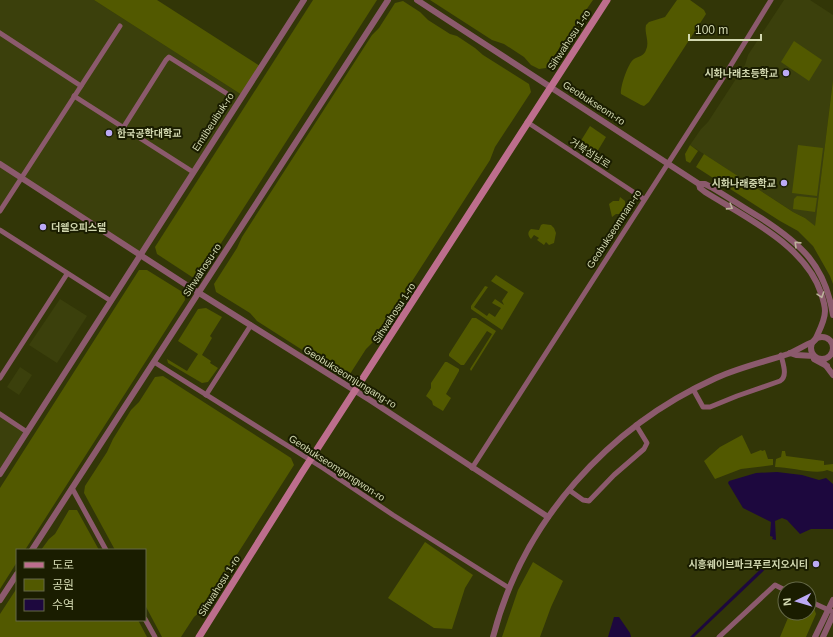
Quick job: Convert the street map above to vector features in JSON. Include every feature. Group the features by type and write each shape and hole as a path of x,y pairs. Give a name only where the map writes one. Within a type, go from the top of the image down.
{"main road":[{"name":"Sihwahosu 1-ro","path":"199,637 526,122 607,0"}],"street":[{"name":"Emtibeuibuk-ro","path":"0,474 304,0"},
{"name":"Sihwahosu-ro","path":"33,549 388,0"},
{"name":"Geobukseom-ro","path":"417,0 699,184"},
{"name":"Geobukseomnam-ro","path":"472,468 723,78 771,0"},
{"path":"0,211 120,26"},
{"path":"0,33 81,86"},
{"path":"123,128 169,57 226,93"},
{"path":"74,96 193,172"},
{"name":"거북섬남로","path":"526,122 644,199"},
{"path":"0,164 140,255"},
{"path":"814,356 811,349 824,319 825,310 819,288 804,263 794,251 782,241 705,192 700,188 699,184 705,184 711,187 794,241 810,257 822,276 833,315"},
{"path":"0,230 111,301"},
{"name":"Geobukseomjungang-ro","path":"140,255 355,392 370,400 548,517"},
{"path":"0,378 67,274"},
{"path":"206,395 251,326"},
{"path":"803,346 818,332"},
{"path":"493,637 519,567 548,517 569,490 602,454 636,424 665,405 716,378 737,369 790,353 821,337 828,339 833,345 832,351 828,357 821,359"},
{"path":"790,353 814,356 821,359 833,375"},
{"path":"693,390 703,407 706,408 757,388 780,381 783,379 784,375 781,356"},
{"path":"807,356 827,366"},
{"name":"Geobukseomgongwon-ro","path":"154,362 310,460 392,515 510,588"},
{"path":"0,414 27,432"},
{"path":"569,490 583,500 589,501 614,475 644,449 647,443 636,424"},
{"path":"72,488 105,549"},
{"path":"0,600 16,576"},
{"path":"719,637 775,585 777,586"},
{"path":"815,637 831,611 833,600"},
{"path":"817,605 831,611"},
{"path":"823,637 833,615"},
{"path":"146,621 155,637"}],"shaded area":[{"name":"한국공학대학교","path":"0,0 94,0 242,95 140,255 21,178 0,210"},
{"path":"784,0 810,0 833,15 833,80 815,227 805,218 793,212 690,145 708,122 745,65 748,55"},
{"path":"60,299 87,316 57,363 29,345"},
{"path":"20,367 32,375 19,395 7,387"},
{"path":"0,414 27,432 0,474"}],"green space":[{"path":"94,0 157,0 260,66 242,95"},
{"path":"313,0 377,0 200,276 192,277 157,254 155,247"},
{"path":"430,0 593,0 546,68 539,69 531,65 524,57 504,44 492,40"},
{"path":"677,0 690,0 704,10 706,14 649,102 644,106 621,94 623,81 632,61 643,55 646,50 646,25 649,22 665,17"},
{"path":"403,1 420,12 428,20 450,34 457,36 483,55 529,84 531,92 495,147 490,160 373,342 366,349 350,374 343,376 257,321 250,313 216,292 214,284 237,248 242,237 372,35 379,28 395,3"},
{"path":"794,41 822,60 809,81 781,62"},
{"path":"833,80 833,284 813,246 798,231 696,167 704,154 793,212 805,218 815,226"},
{"path":"590,126 606,137 594,157 577,147"},
{"path":"690,145 698,151 690,163 686,161 685,154"},
{"path":"798,145 823,148 817,196 792,193"},
{"path":"797,196 817,198 815,212 793,209 794,199"},
{"path":"620,197 625,201 626,211 623,214 616,214 612,217 609,204 613,201 619,201"},
{"path":"543,224 551,225 554,228 556,233 554,243 549,245 546,242 544,245 537,240 539,238 534,235 531,239 529,237 528,233 531,229 539,230"},
{"path":"139,270 147,270 184,293 185,300 26,549 16,549 16,564 0,589 0,488"},
{"path":"496,275 524,293 502,330 471,309 471,306 485,286 488,287 474,307 487,316 489,313 495,317 501,308 492,303 495,299 504,305 502,301 508,292 491,281"},
{"path":"206,308 222,317 210,336 212,338 202,355 218,368 208,382 202,383 168,363 167,359 187,371 198,354 178,341 198,309"},
{"path":"472,318 476,318 496,331 471,371 470,369 492,334 487,331 464,365 461,365 449,356 449,354"},
{"path":"445,362 459,369 459,371 446,394 451,398 443,411 433,405 432,401 426,396 431,388 431,383"},
{"path":"163,376 291,458 294,465 201,611 194,617 181,637 162,637 146,607 146,549 114,549 84,493 85,486 107,452 113,439 131,410 139,402 155,377"},
{"path":"742,435 751,454 765,450 768,459 773,459 773,465 741,469 715,479 704,461 720,447"},
{"path":"782,451 785,451 786,456 824,461 824,465 833,464 833,472 827,470 817,472 775,467 776,459 781,457"},
{"path":"69,510 77,510 98,549 42,549 55,534"},
{"path":"425,542 473,575 465,588 452,629 434,628 388,598"},
{"path":"533,562 563,581 551,607 540,637 502,637 518,590"},
{"path":"16,590 16,621 139,621 147,637 0,637 0,614"},
{"path":"787,621 813,621 806,637 780,637"}],"water":[{"path":"777,472 802,475 819,480 826,478 833,484 833,529 811,529 800,534 787,520 782,518 775,521 776,540 772,539 773,537 770,536 771,522 743,508 728,483 729,481 756,473"},
{"path":"775,560 694,637 690,637 769,561"},
{"path":"614,617 619,617 630,633 631,637 608,637"}],"place":[{"name":"시화나래초등학교","path":"786,73"},
{"name":"한국공학대학교","path":"109,133"},
{"name":"시화나래중학교","path":"784,183"},
{"name":"더웰오피스텔","path":"43,227"},
{"name":"시흥웨이브파크푸르지오시티","path":"816,564"}]}
